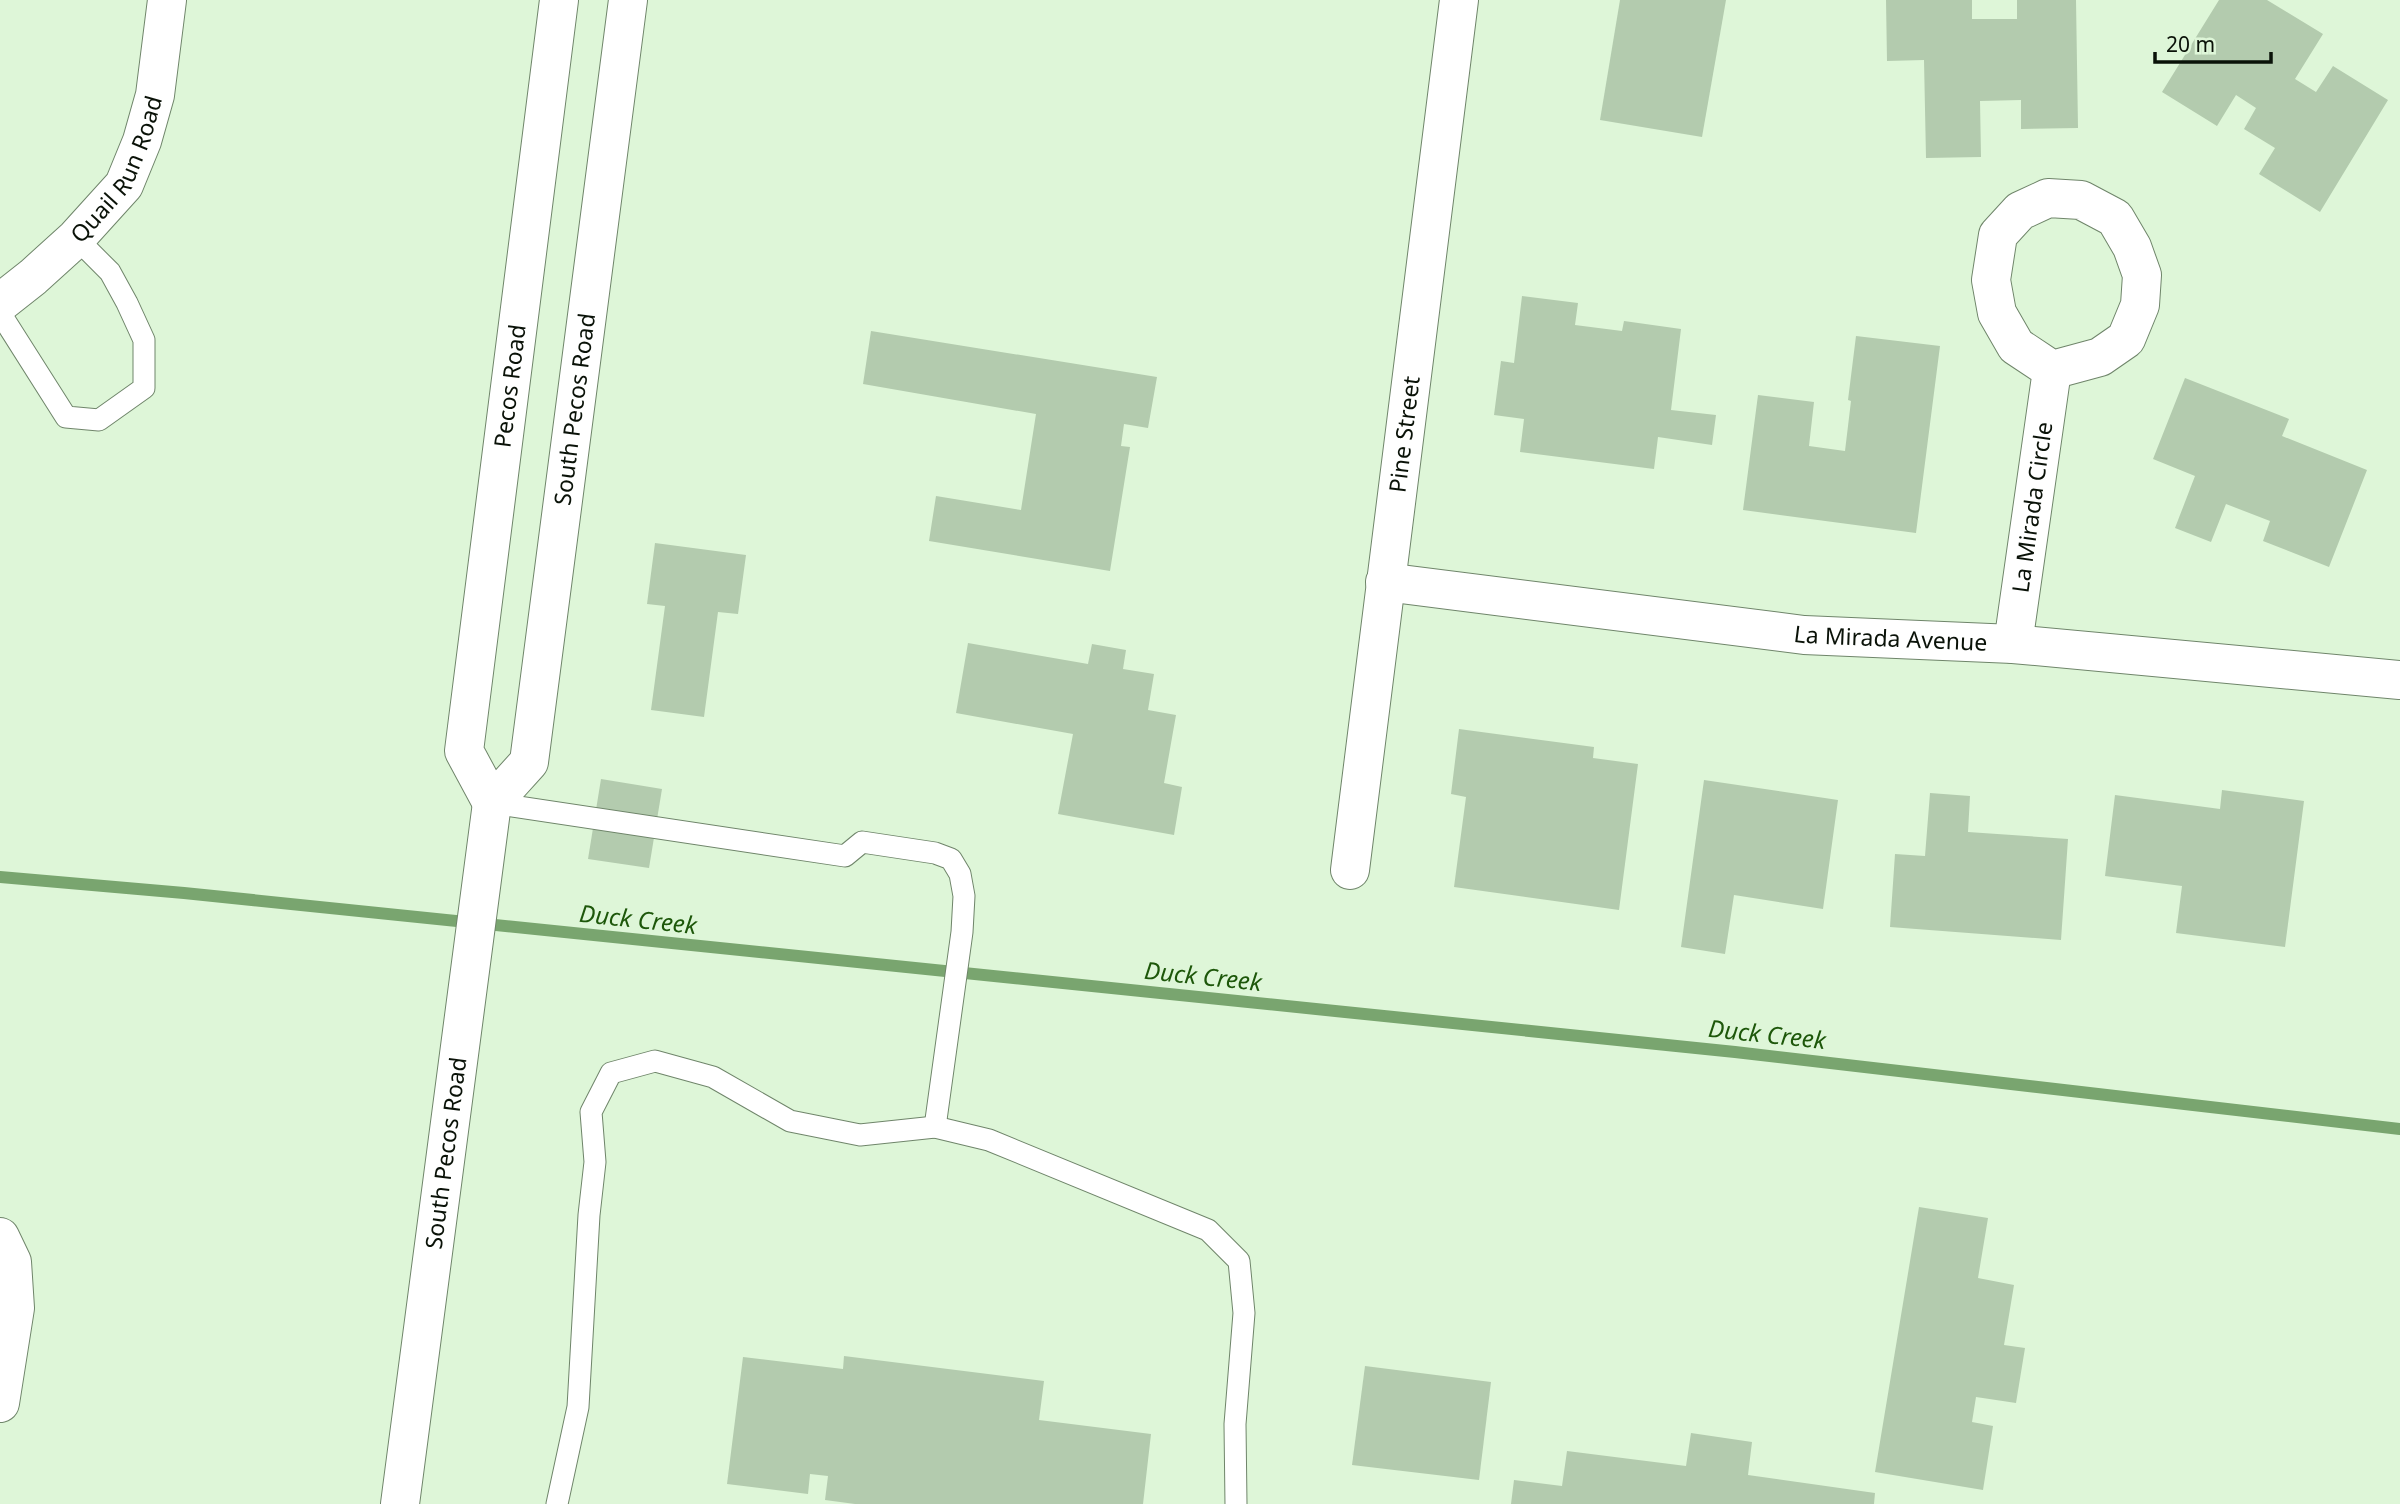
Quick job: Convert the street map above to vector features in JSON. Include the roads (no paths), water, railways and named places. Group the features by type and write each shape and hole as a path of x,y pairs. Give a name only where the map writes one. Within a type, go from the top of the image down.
{"street":[{"name":"Quail Run Road","path":"0,303 76,238 124,185 142,141 155,95 167,0"},
{"name":"Pecos Road","path":"492,803 464,751 559,0"},
{"name":"South Pecos Road","path":"400,1504 492,803 529,762 628,0"},
{"name":"Pine Street","path":"1350,870 1459,0"},
{"path":"2048,198 2081,200 2115,218 2132,247 2142,275 2140,305 2126,339 2100,357 2052,370 2016,346 1997,313 1991,280 1998,235 2020,211 2048,198"},
{"name":"La Mirada Circle","path":"2013,644 2052,370"},
{"name":"La Mirada Avenue","path":"1385,582 1804,635 2013,644 2400,680"},
{"path":"0,1237 12,1262 15,1308 0,1403"}],"lane":[{"path":"0,313 66,417 99,420 144,388 144,340 110,272 76,238"},
{"path":"492,803 845,856 862,842 935,853 951,859 960,874 963,908 935,1127"},
{"path":"557,1504 578,1406 589,1215 595,1162 592,1112 611,1073 655,1061 713,1077 790,1121 860,1135 935,1127 989,1140 1208,1230 1239,1261 1244,1313 1235,1424 1236,1504"}],"waterway":[{"name":"Duck Creek","path":"0,877 184,893 1735,1052 2400,1129"}]}
